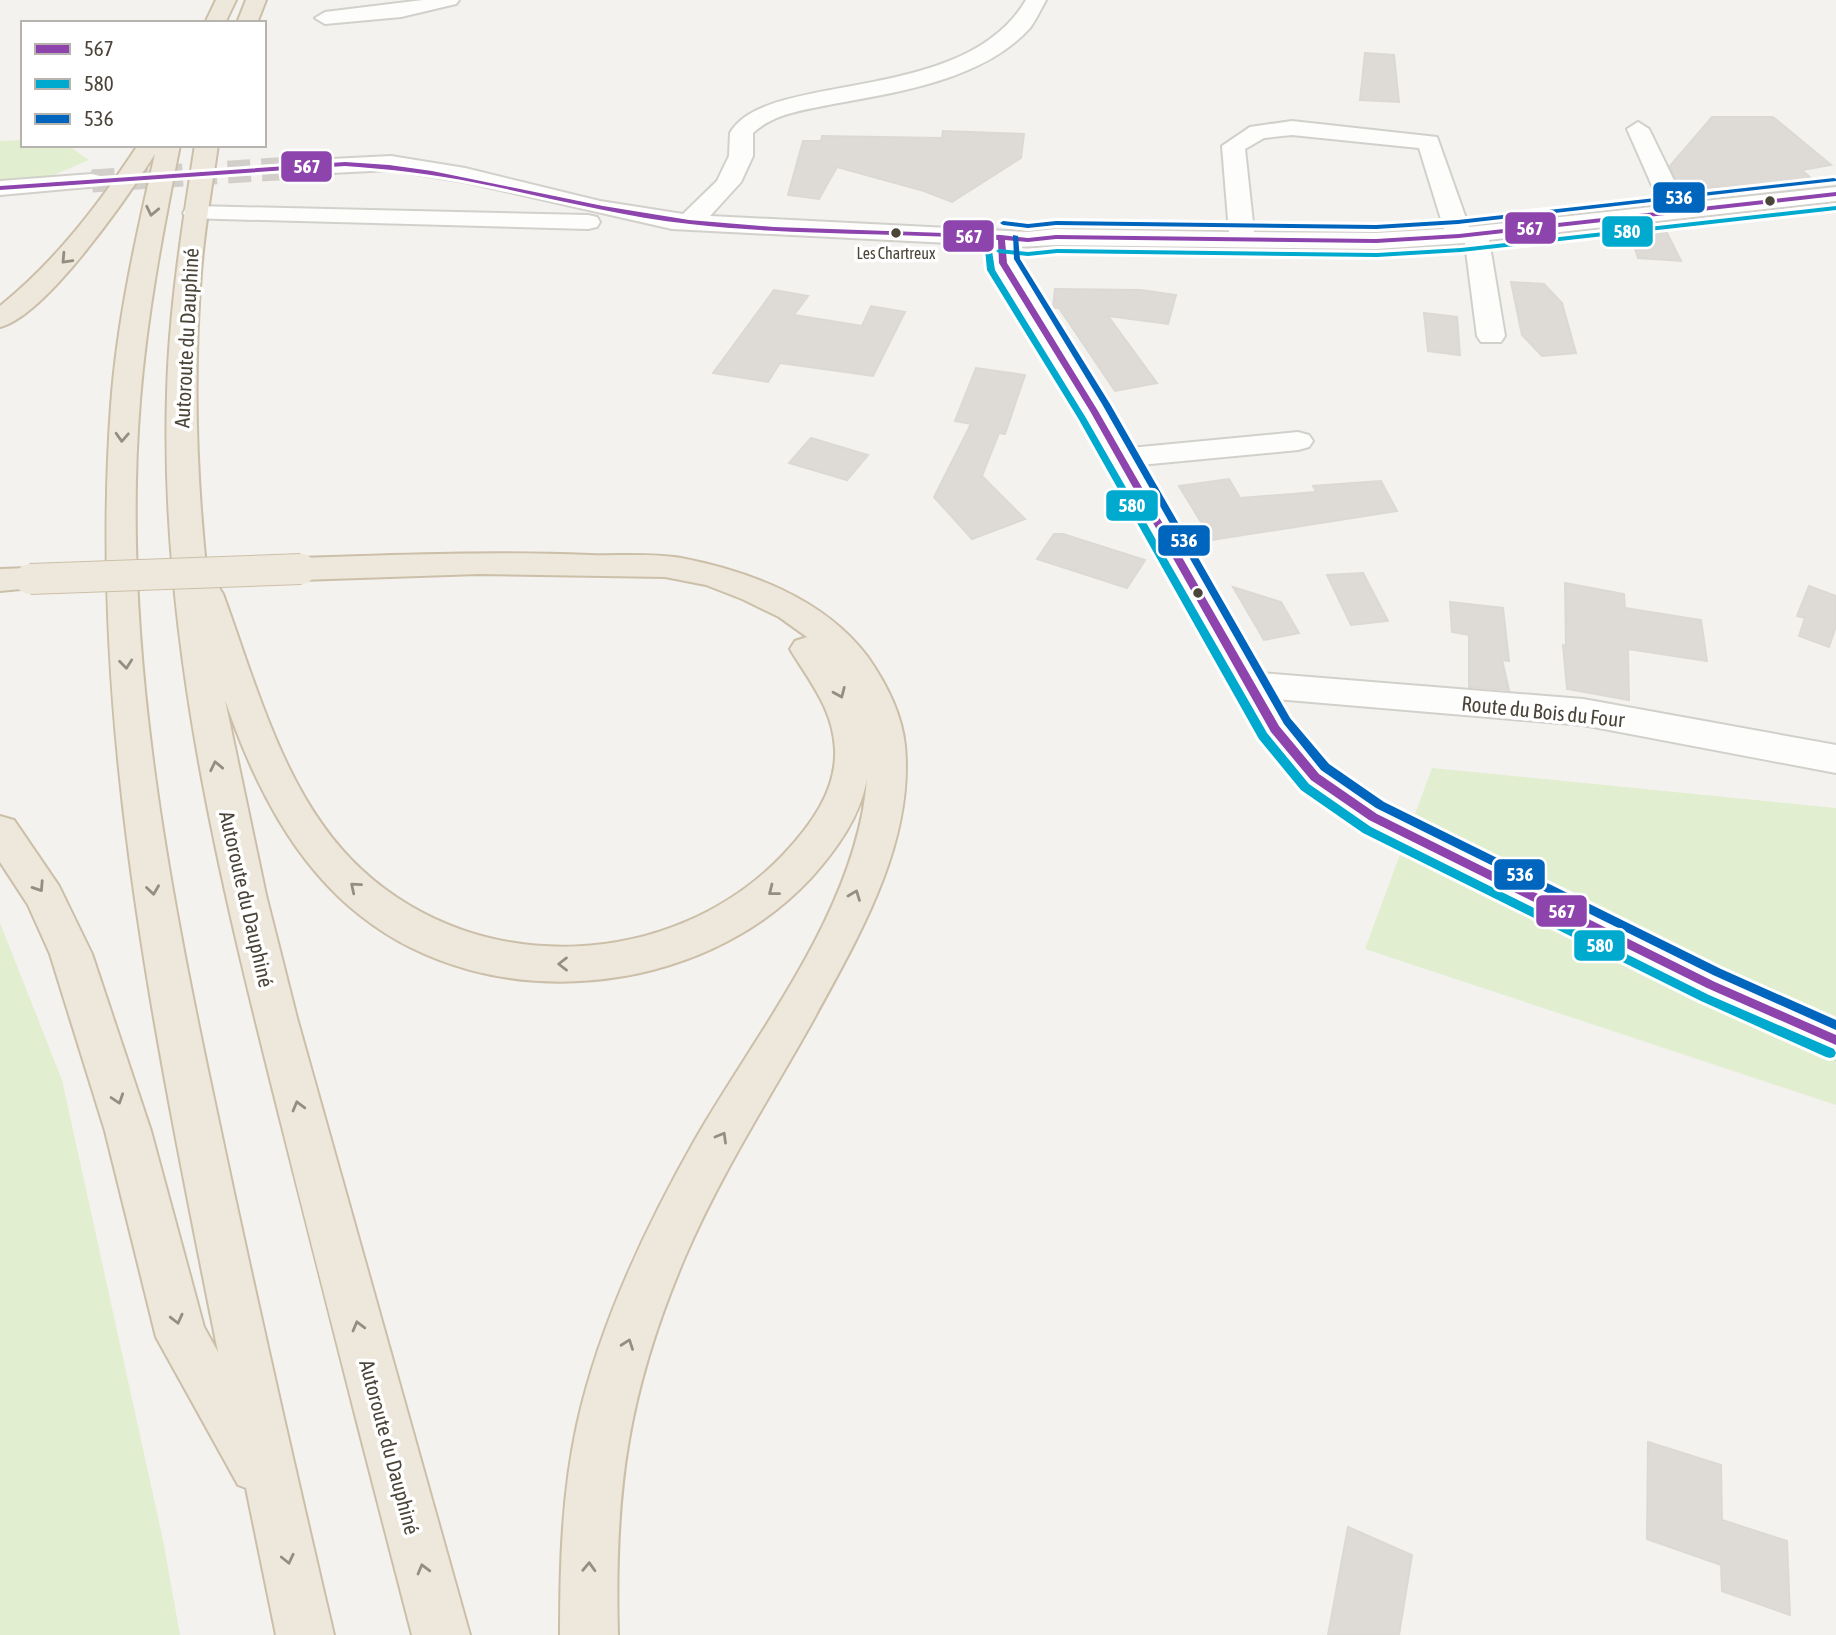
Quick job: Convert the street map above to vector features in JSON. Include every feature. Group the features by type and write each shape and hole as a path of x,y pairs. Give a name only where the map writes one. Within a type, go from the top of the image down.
{"highway":[{"path":"216,21 226,0"},
{"path":"248,21 256,0"},
{"path":"0,319 69,258 96,224 149,147"},
{"path":"169,147 146,239 128,357 118,509 122,631 138,791 165,973 305,1635"},
{"name":"Autoroute du Dauphiné","path":"207,147 195,213 183,312 179,404 185,536 213,753 257,951 441,1635"},
{"path":"185,536 280,786 330,862 373,902 438,940 477,954 535,964 603,963 637,957 701,936 726,924 780,887 801,866 834,819 854,772 851,722 834,680 789,632 761,616 709,594 592,566"},
{"path":"15,580 505,563 656,565 699,573 743,587 800,615 836,643 864,680 883,726 888,759 874,844 854,901 794,1014 702,1173 663,1252 617,1376 599,1445 590,1520 589,1635"},
{"path":"0,831 45,897 71,954 128,1131 181,1337 273,1492"}],"street":[{"path":"325,18 401,11 449,0"},
{"path":"688,222 730,180 741,156 740,135 746,126 779,110 895,86 947,68 1004,42 1031,13 1036,0"},
{"path":"1242,240 1233,146 1258,132 1292,128 1429,142 1468,235 1492,336"},
{"path":"1638,129 1669,200 1679,211"},
{"path":"291,168 391,163 465,175 600,208 688,222"},
{"path":"0,188 92,181"},
{"path":"195,213 688,222 1028,240 1056,237 1376,241 1468,235 1836,194"},
{"path":"1001,237 1003,263 1120,458 1247,684 1275,729 1315,777 1373,817 1711,985 1836,1040"},
{"path":"1120,458 1298,441"},
{"name":"Route du Bois du Four","path":"1247,684 1583,712 1836,759"}],"green space":[{"path":"21,140 21,147 70,147 89,160 0,198 0,141"},
{"path":"1432,768 1836,808 1836,1105 1365,949"},
{"path":"0,923 62,1080 163,1540 180,1635 0,1635"}],"building":[{"path":"1365,53 1394,55 1399,102 1360,100"},
{"path":"1712,117 1773,117 1831,165 1802,170 1813,180 1681,190 1670,166"},
{"path":"943,131 1024,134 1021,158 952,202 924,191 837,167 819,199 788,195 803,141 821,141 822,136 942,138"},
{"path":"1628,227 1665,229 1681,261 1638,258"},
{"path":"1511,282 1544,284 1562,303 1576,353 1542,356 1522,335"},
{"path":"1055,289 1141,290 1176,295 1168,324 1108,316 1157,383 1115,391 1059,308 1053,308"},
{"path":"774,290 808,296 794,315 862,326 871,306 905,312 873,376 780,363 768,382 713,373"},
{"path":"1424,313 1457,317 1460,355 1428,351"},
{"path":"976,368 1025,375 1005,434 999,433 982,476 1025,519 972,539 934,497 971,424 955,421"},
{"path":"811,438 868,455 847,480 789,463"},
{"path":"1229,479 1240,498 1316,492 1313,486 1381,481 1397,511 1212,540 1179,486"},
{"path":"1054,534 1063,534 1145,560 1127,588 1037,559"},
{"path":"1363,573 1388,621 1351,625 1327,575"},
{"path":"1565,583 1624,594 1625,608 1701,620 1707,661 1628,649 1629,700 1567,689 1563,645 1566,646"},
{"path":"1809,586 1836,596 1836,626 1829,647 1799,636 1805,618 1797,616"},
{"path":"1233,587 1281,602 1299,633 1264,640"},
{"path":"1450,602 1503,608 1509,661 1502,660 1509,690 1469,687 1469,635 1452,632"},
{"path":"1648,1442 1721,1465 1722,1520 1787,1541 1790,1615 1722,1591 1721,1565 1647,1539"},
{"path":"1348,1527 1412,1555 1399,1635 1328,1635"}],"tunnel":[{"path":"92,181 291,168"}],"transit line":[{"name":"567","path":"0,188 345,164 389,167 475,180 603,208 689,222 774,229 1028,240 1056,237 1376,241 1459,236 1836,194"},
{"name":"536","path":"1003,223 1028,226 1056,223 1376,227 1458,222 1834,180"},
{"name":"580","path":"999,251 1028,254 1057,251 1377,255 1461,250 1836,208"},
{"name":"536","path":"1015,236 1017,259 1106,404 1287,721 1325,767 1380,805 1717,972 1836,1025"},
{"name":"567","path":"1001,237 1003,263 1094,411 1275,729 1315,777 1373,817 1711,985 1836,1040"},
{"name":"580","path":"987,238 991,270 1082,418 1263,736 1305,787 1367,830 1705,998 1830,1053"}],"place":[{"name":"Les Chartreux","path":"896,233"}]}
